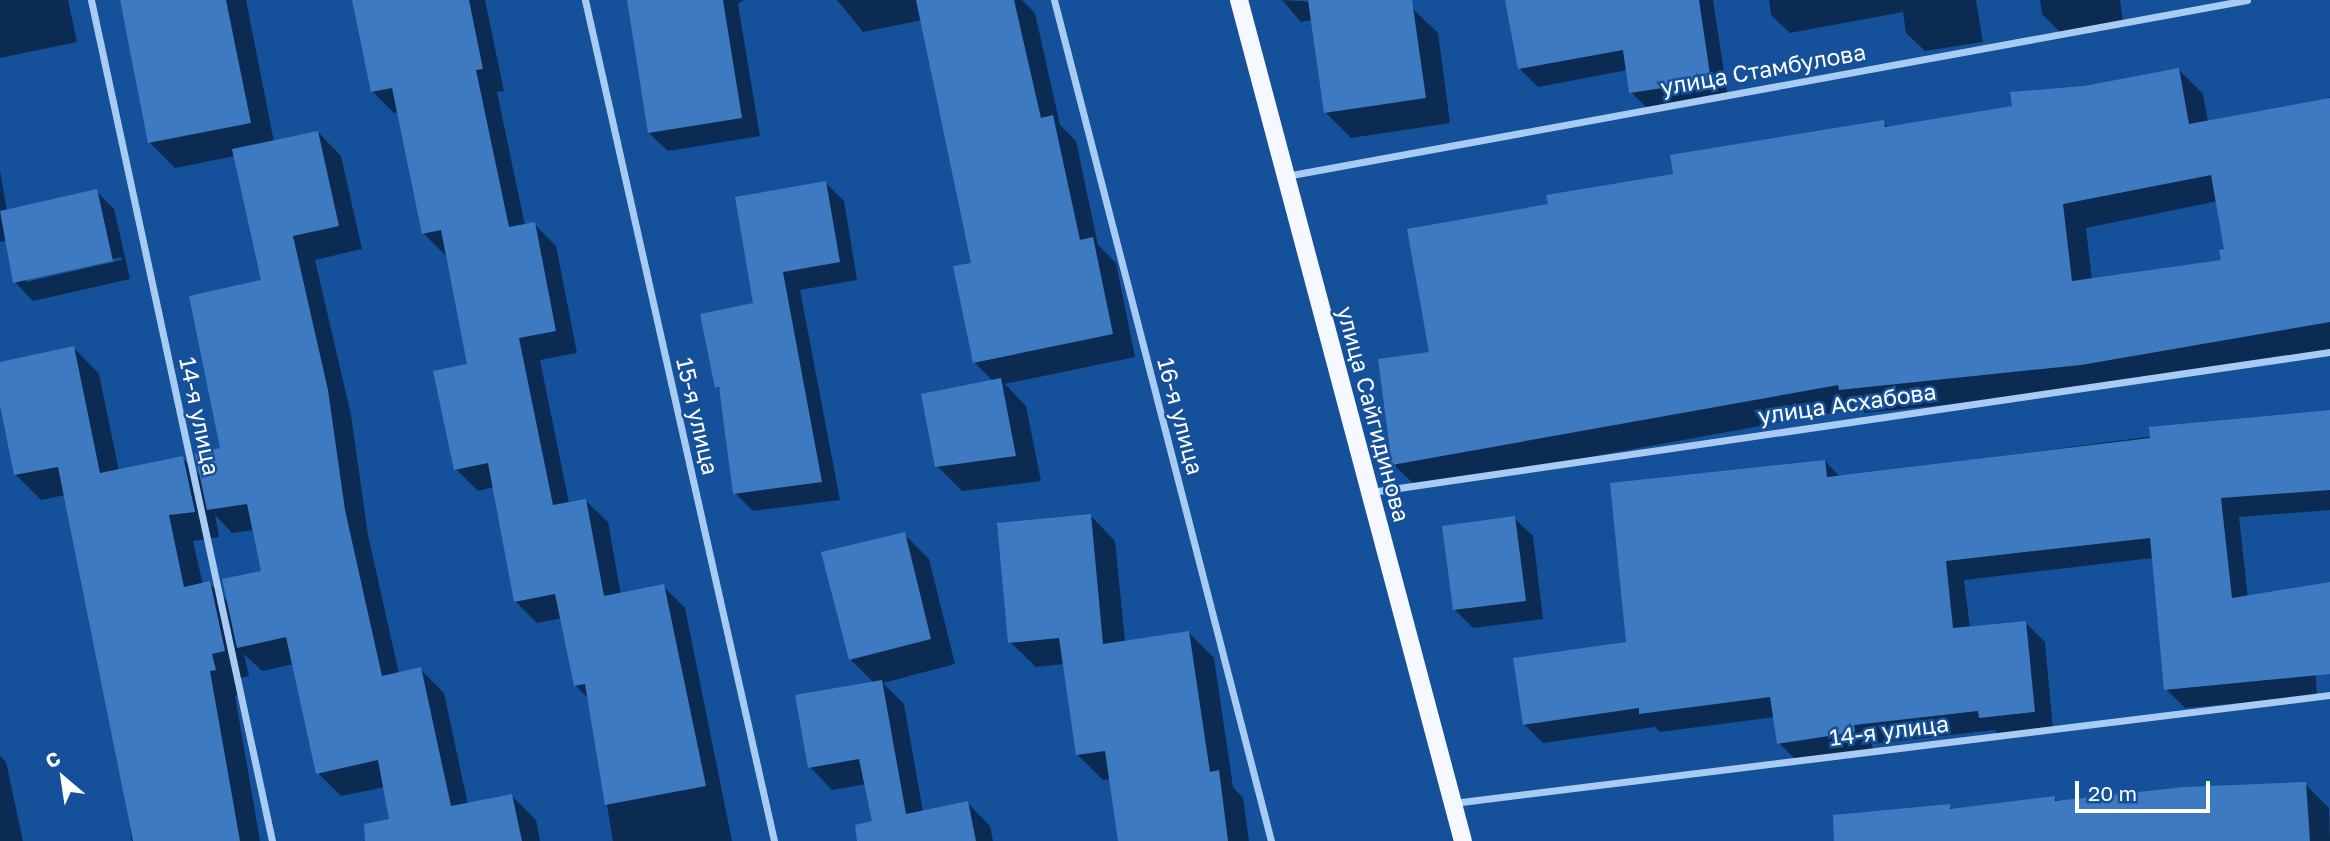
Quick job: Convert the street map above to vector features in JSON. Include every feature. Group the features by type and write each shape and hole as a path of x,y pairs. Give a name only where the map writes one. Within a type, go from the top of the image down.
{"main road":[{"name":"улица Сайгидинова","path":"1239,0 1463,841"}],"street":[{"name":"14-я улица","path":"91,0 272,841"},
{"name":"15-я улица","path":"585,0 774,841"},
{"name":"16-я улица","path":"1054,0 1271,841"},
{"name":"улица Стамбулова","path":"1285,176 2247,0"},
{"name":"улица Асхабова","path":"1370,492 2330,352"},
{"name":"14-я улица","path":"1453,803 2330,695"}],"building":[{"path":"120,0 226,0 251,123 148,143"},
{"path":"352,0 469,0 483,69 476,70 509,227 535,222 556,331 519,338 553,505 586,499 604,596 664,584 706,786 605,805 585,684 574,686 555,594 514,602 488,463 454,470 433,371 467,364 441,230 422,234 392,88 371,92"},
{"path":"627,0 723,0 742,118 648,133"},
{"path":"916,0 1014,0 1041,118 1053,115 1080,240 1093,237 1113,334 973,363 953,266 971,263"},
{"path":"1308,0 1412,0 1426,98 1324,113"},
{"path":"1505,0 1699,0 1711,81 1629,93 1623,50 1518,69"},
{"path":"2179,68 2189,124 2330,98 2330,322 2081,365 1839,390 1838,385 1392,465 1378,359 1429,352 1407,229 1548,204 1546,195 1673,174 1670,155 1884,120 1885,127 2012,106 2010,92 2084,86","holes":["2211,175 2224,249 2219,250 2221,260 2072,281 2063,204"]},
{"path":"318,131 339,226 293,236 328,390 345,510 382,676 421,667 451,806 512,794 522,841 365,841 364,824 389,819 378,760 316,774 286,637 237,648 222,579 261,571 247,504 207,510 195,454 220,448 189,296 261,280 232,149"},
{"path":"826,181 840,262 783,272 822,482 733,494 719,387 715,388 700,314 753,303 735,197"},
{"path":"97,189 113,261 13,283 0,211"},
{"path":"74,346 100,473 183,456 195,512 169,515 184,587 210,581 225,651 212,654 216,670 210,671 240,841 133,841 58,467 14,475 0,405 0,362"},
{"path":"1001,378 1016,456 935,467 921,394"},
{"path":"2330,410 2330,490 2221,498 2232,598 2330,582 2330,674 2164,690 2150,538 1946,561 1953,628 2026,621 2035,712 1979,718 1978,711 1854,725 1855,732 1777,744 1770,697 1639,714 1639,708 1523,725 1513,658 1626,642 1610,483 1825,460 1827,477 2150,438 2149,427"},
{"path":"1091,514 1103,644 1189,631 1210,772 1219,770 1228,841 1118,841 1105,751 1076,755 1059,638 1008,643 997,523"},
{"path":"1515,516 1526,601 1453,610 1442,526"},
{"path":"905,532 931,639 849,660 821,552"},
{"path":"882,680 906,814 968,801 976,841 857,841 855,825 872,821 859,759 808,768 795,695"},
{"path":"2306,782 2310,841 1834,841 1833,815 1950,804 1950,809 2055,796 2055,801 2185,787"}]}
